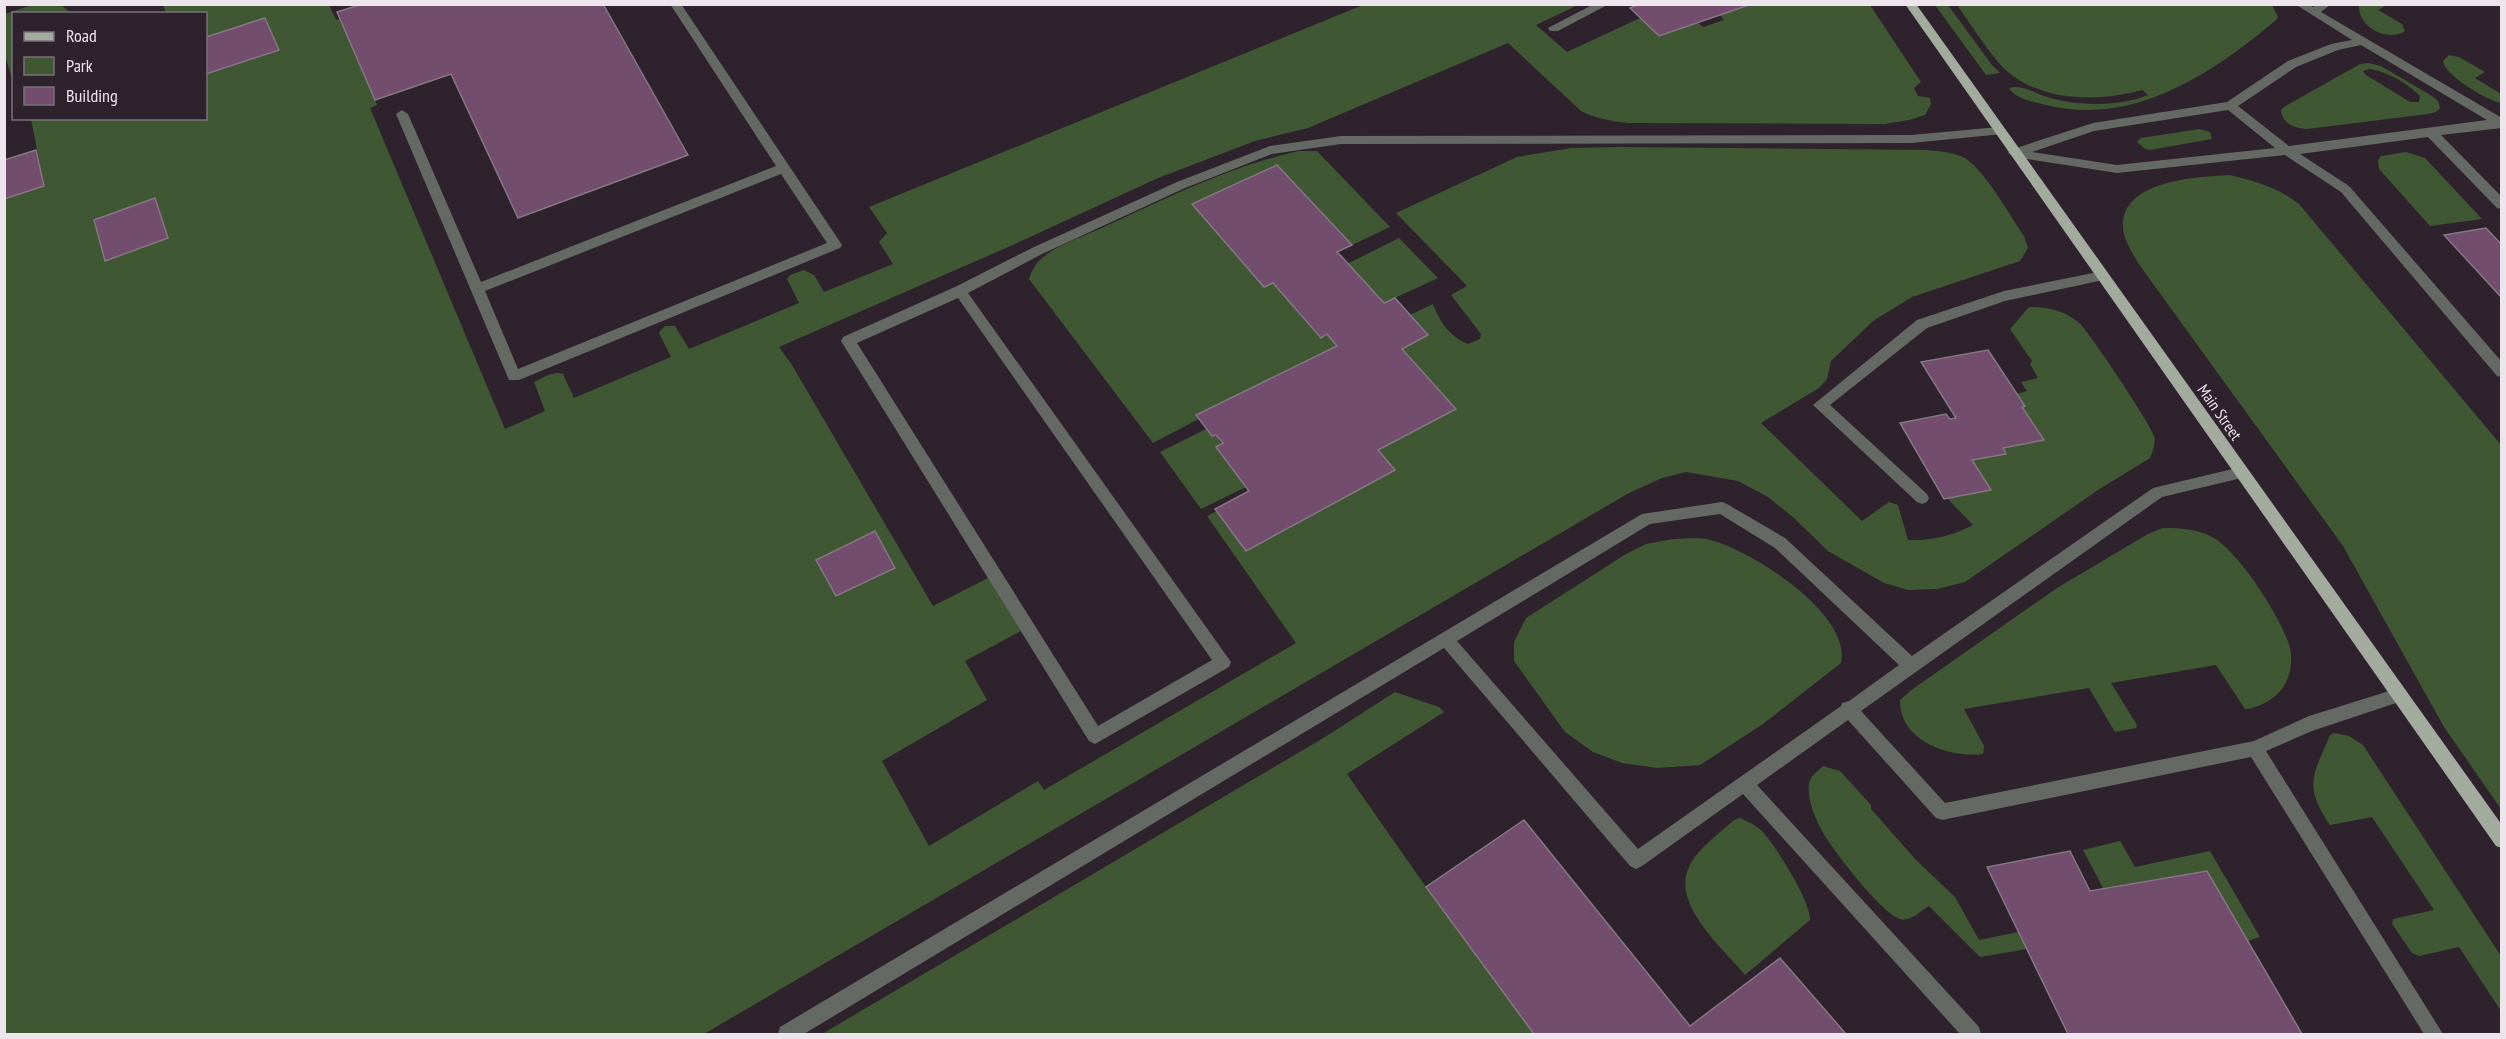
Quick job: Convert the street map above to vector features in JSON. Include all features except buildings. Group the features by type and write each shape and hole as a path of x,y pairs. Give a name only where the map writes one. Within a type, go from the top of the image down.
{"main road":[{"name":"Main Street","path":"1910,4 2502,840"}],"lane":[{"path":"402,114 514,376 835,245 782,169 675,4"},
{"path":"1554,28 1604,4"},
{"path":"2300,4 2360,42 2500,123"},
{"path":"2313,12 2326,4"},
{"path":"2014,153 2093,127 2230,106 2292,64 2335,47 2360,42"},
{"path":"2230,106 2287,151 2345,189 2502,372"},
{"path":"2014,153 2117,169 2287,151 2500,123"},
{"path":"960,291 1223,662 1095,736 848,342 1181,185 1270,150 1341,140 1911,139 2000,131"},
{"path":"2431,132 2502,205"},
{"path":"477,289 782,169"},
{"path":"1922,498 1820,405 1922,324 2004,296 2103,276"},
{"path":"1446,639 1636,860 1848,708 2158,492 2241,473"},
{"path":"787,1035 1647,518 1722,508 1780,543 1910,665"},
{"path":"1848,708 1942,813 2255,748 2309,724 2399,694"},
{"path":"2255,748 2434,1035"},
{"path":"1745,784 1972,1035"}],"green space":[{"path":"35,4 61,5 70,12 12,12 12,79 5,55 5,14"},
{"path":"163,5 329,5 336,20 340,19 375,100 377,105 370,108 505,429 545,411 534,382 548,375 563,374 574,398 671,357 659,332 665,326 675,326 689,349 799,303 787,279 790,275 804,270 814,275 824,292 893,264 879,242 887,233 869,207 1363,5 1578,5 1536,25 1567,52 1640,18 1698,23 1703,27 1724,20 1720,15 1752,5 1870,5 1921,82 1914,88 1918,96 1930,98 1931,104 1925,115 1885,124 1628,123 1610,120 1581,111 1508,43 1308,128 1255,141 1158,178 1015,244 779,347 792,365 933,606 988,578 1021,631 965,661 987,700 882,761 929,846 1038,781 1044,790 1296,643 1207,516 1217,511 1246,551 1395,470 1378,450 1456,409 1402,349 1428,335 1410,315 1433,304 1442,323 1456,338 1468,344 1480,339 1481,334 1451,295 1467,286 1396,213 1517,157 1571,148 1619,147 1926,150 1949,153 1971,162 1996,193 2024,236 2028,248 2020,261 1912,297 1873,321 1831,361 1827,379 1819,388 1761,423 1862,521 1889,502 1898,505 1908,540 1934,539 1965,529 1973,525 1947,498 1991,490 1972,460 2006,454 2003,448 2044,440 2022,407 2025,405 2017,394 2027,391 2021,382 2038,378 2030,364 2032,361 2010,329 2029,307 2057,311 2080,324 2143,415 2154,436 2154,447 2150,458 2098,490 1965,582 1937,589 1908,590 1884,583 1828,551 1768,497 1738,481 1686,472 1662,478 1629,493 704,1034 5,1034 4,199 44,185 31,120 207,120 207,74 279,49 265,18 207,37 207,12 166,12","holes":["155,198 168,238 105,261 95,220"]},
{"path":"1935,5 1948,5 2000,73 1986,75"},
{"path":"1957,5 2272,5 2278,17 2276,20 2225,59 2198,76 2170,91 2140,102 2110,109 2078,110 2031,101 2016,95 2009,88 2019,87 2050,98 2087,104 2125,102 2148,95 2142,90 2104,97 2065,96 2028,85 1998,62"},
{"path":"2359,5 2387,5 2378,10 2402,24 2405,31 2390,35 2374,30 2363,20"},
{"path":"2449,55 2459,57 2485,72 2475,78 2501,94 2501,103 2477,93 2458,80 2445,67 2443,61"},
{"path":"2360,64 2381,66 2432,96 2438,101 2440,108 2428,114 2307,129 2294,126 2284,119 2281,110 2284,107","holes":["2377,70 2409,87 2420,96 2419,102 2410,102 2363,71"]},
{"path":"2200,129 2210,132 2212,139 2150,150 2137,142 2141,138"},
{"path":"1299,151 1317,151 1390,227 1352,245 1277,165 1192,204 1273,283 1320,338 1327,334 1337,346 1153,443 1029,279 1034,268 1041,259 1064,245 1177,193 1249,165"},
{"path":"2406,152 2425,158 2482,219 2430,226 2379,169 2378,160 2381,156"},
{"path":"2230,175 2266,186 2299,204 2501,445 2501,809 2444,727 2343,546 2138,263 2127,241 2123,228 2125,212 2134,200 2147,191 2181,180"},
{"path":"1399,238 1438,278 1384,303 1347,264"},
{"path":"1206,429 1212,436 1216,435 1246,487 1201,509 1160,452"},
{"path":"2163,528 2201,532 2212,537 2223,544 2258,587 2279,621 2290,648 2289,675 2283,688 2274,697 2260,705 2245,709 2216,665 2111,683 2137,725 2136,728 2115,732 2089,688 1964,709 1984,746 1983,754 1956,753 1928,744 1908,726 1902,714 1900,700 1910,691 2057,588 2148,534"},
{"path":"1673,539 1706,539 1728,546 1772,570 1815,605 1831,625 1840,644 1841,663 1763,724 1700,765 1657,768 1622,763 1593,752 1565,732 1514,661 1514,642 1526,618 1626,554 1646,544"},
{"path":"1395,692 1439,707 1444,712 1347,774 1426,887 1534,1034 822,1034 1325,737"},
{"path":"2334,733 2349,736 2363,745 2501,956 2501,1011 2459,947 2419,956 2412,953 2392,924 2393,919 2434,910 2372,817 2330,825 2316,800 2314,780 2315,771 2330,735"},
{"path":"1823,766 1840,771 1916,860 1955,897 1979,940 2018,932 2027,949 1980,957 1929,906 1912,918 1904,920 1881,905 1845,864 1826,838 1816,818 1810,801 1809,784 1812,776"},
{"path":"1740,818 1758,828 1772,844 1800,890 1810,920 1745,975 1713,939 1693,911 1687,896 1685,881 1689,867 1697,854 1734,820"},
{"path":"2120,841 2135,867 2210,851 2260,937 2248,941 2207,871 2103,888 2083,850"}]}
